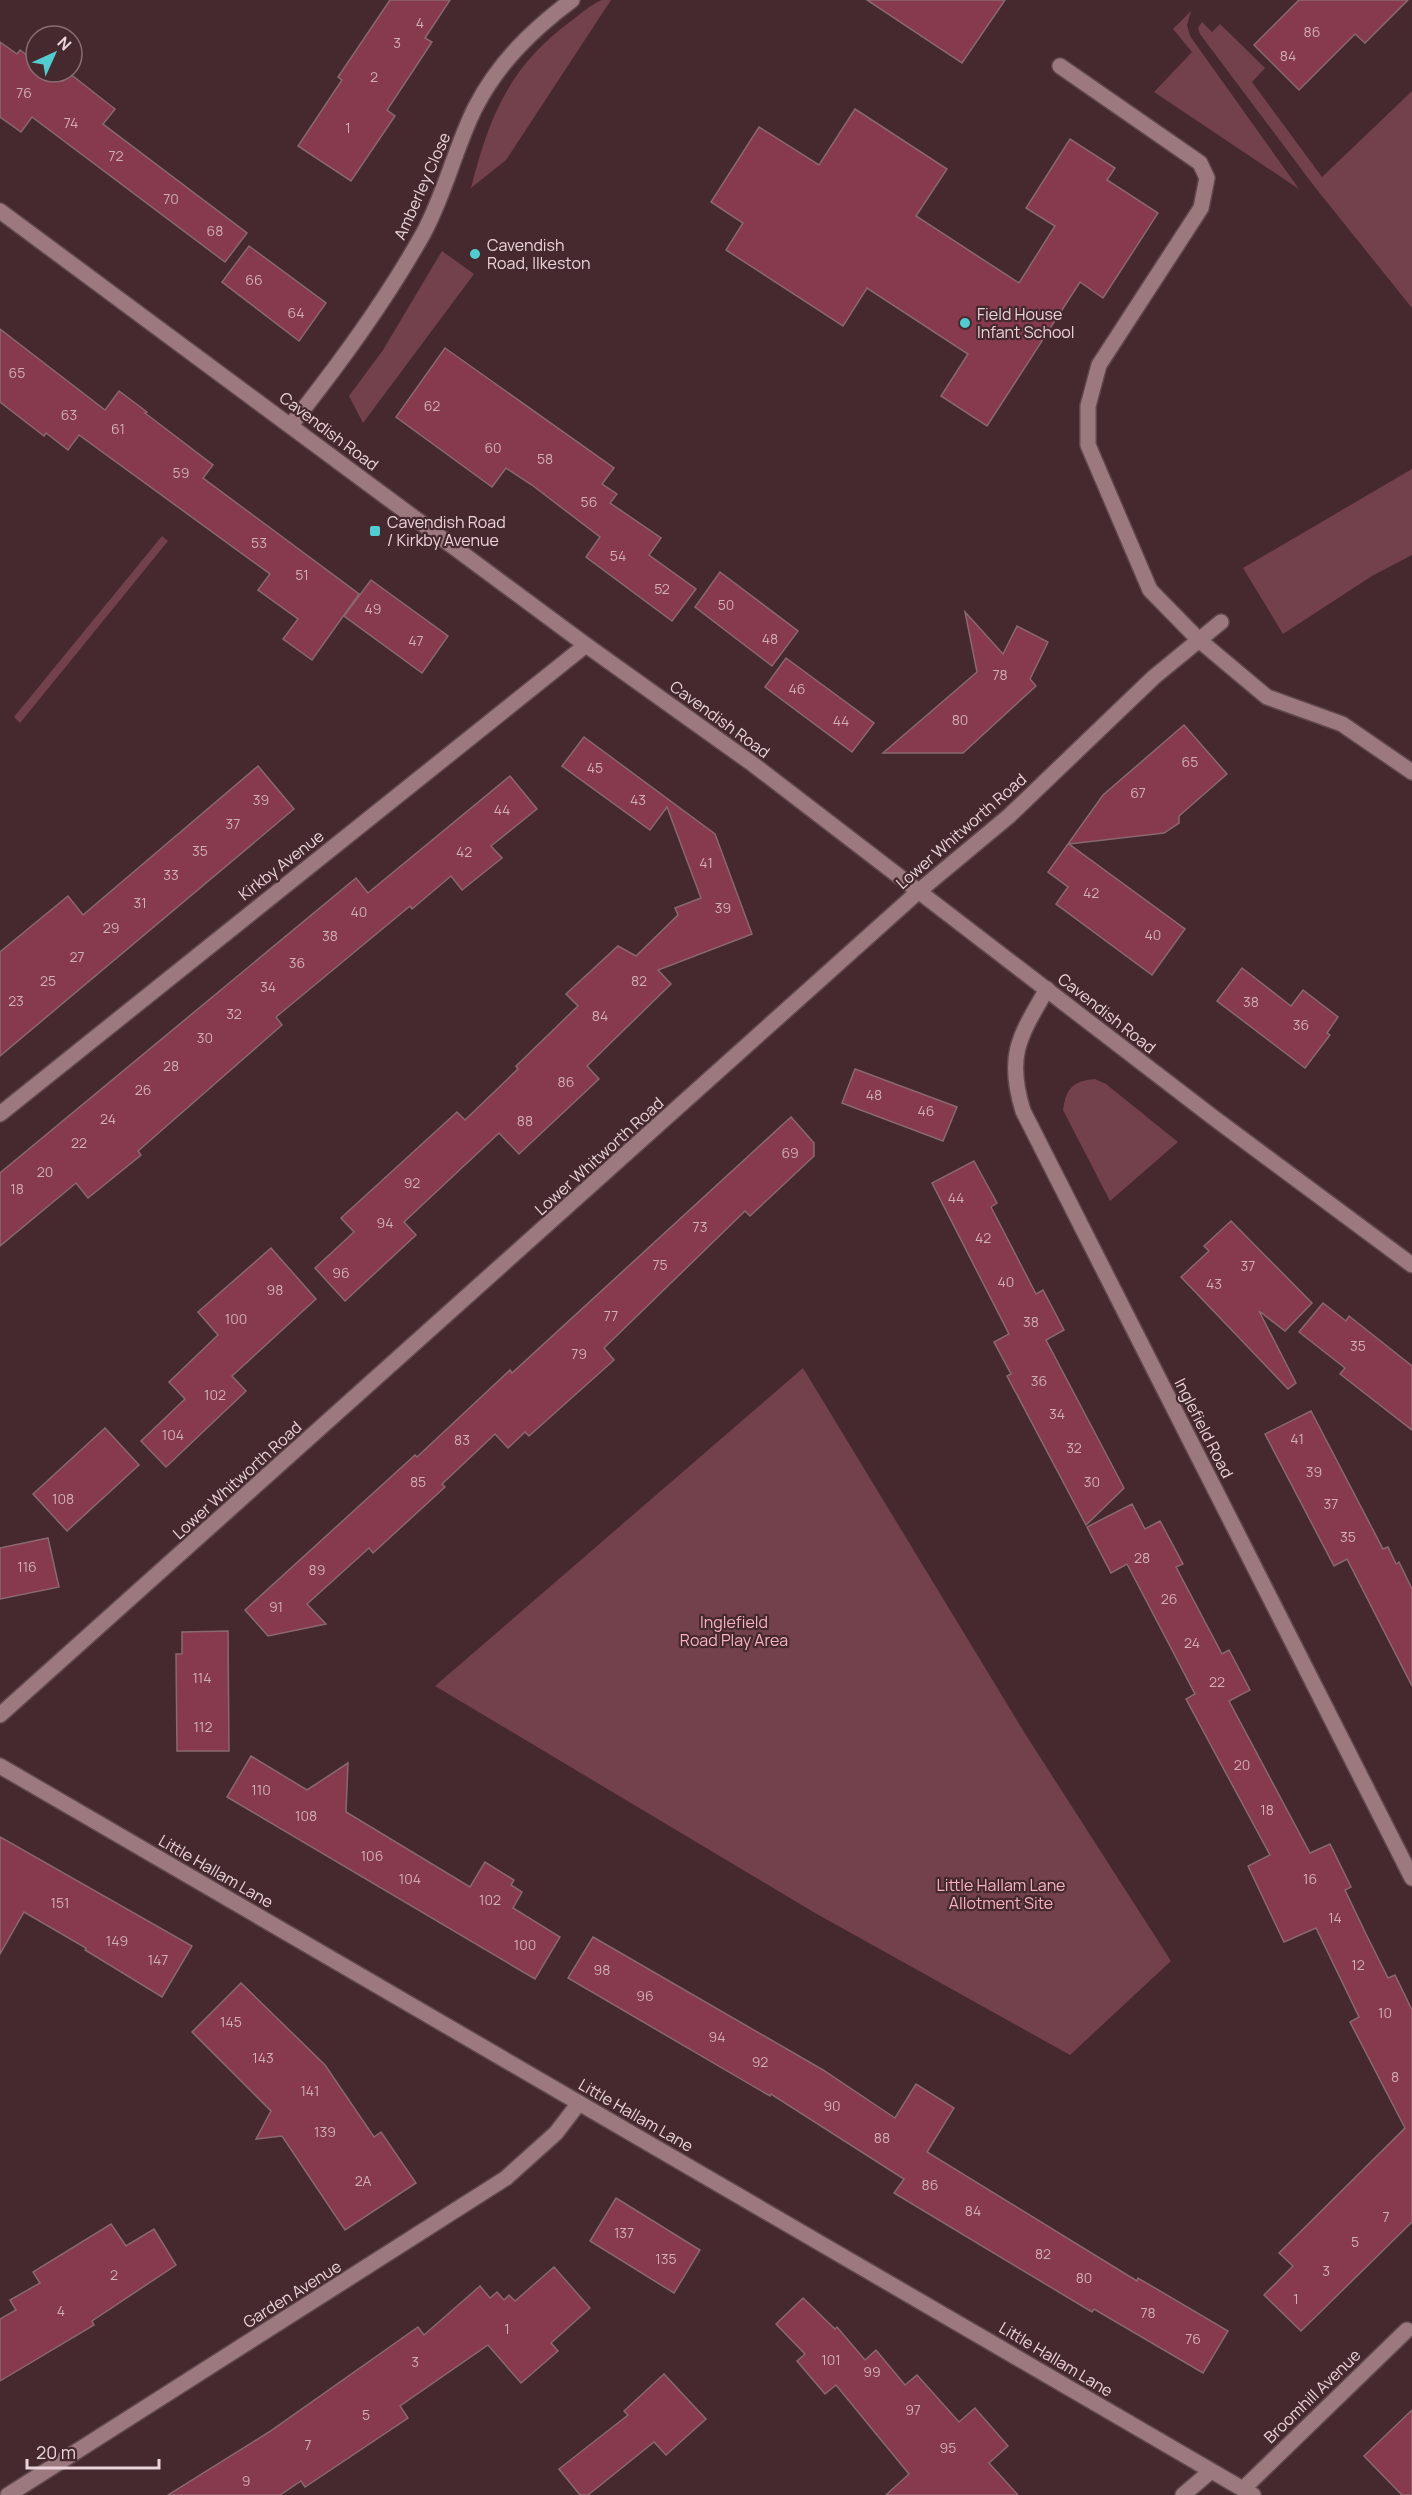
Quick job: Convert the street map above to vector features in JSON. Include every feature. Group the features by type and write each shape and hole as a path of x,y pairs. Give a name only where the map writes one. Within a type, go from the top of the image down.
{"street":[{"name":"Amberley Close","path":"291,424 343,358 423,233 474,110 489,82 524,40 572,0"},
{"path":"1060,66 1200,163 1207,178 1201,208 1099,365 1088,406 1088,445 1150,590 1200,640 1267,697 1342,724 1412,772"},
{"name":"Cavendish Road","path":"0,211 291,424 586,645 754,765 1223,1125 1412,1265"},
{"name":"Lower Whitworth Road","path":"0,1715 919,891 1009,816 1154,677 1221,622"},
{"name":"Kirkby Avenue","path":"0,1114 586,645"},
{"name":"Inglefield Road","path":"1047,989 1028,1022 1014,1060 1015,1085 1023,1111 1412,1878"},
{"name":"Little Hallam Lane","path":"0,1766 1248,2492"},
{"name":"Garden Avenue","path":"8,2495 506,2178 550,2139 579,2103"},
{"name":"Broomhill Avenue","path":"1248,2492 1407,2330"},
{"path":"1183,2495 1211,2471"}],"green space":[{"path":"602,0 611,0 506,160 471,188 494,115 517,75 550,38 586,9"},
{"path":"1191,11 1187,25 1190,36 1299,189 1154,92 1192,52 1173,29"},
{"path":"1202,22 1212,32 1220,24 1265,68 1252,82 1322,177 1412,91 1412,308 1314,186 1200,34 1198,28"},
{"path":"442,251 474,274 363,423 349,396 383,350"},
{"path":"1412,469 1412,555 1372,576 1283,634 1243,568"},
{"path":"162,536 168,541 20,723 14,717"},
{"path":"1095,1079 1106,1084 1178,1142 1110,1201 1063,1110 1066,1096 1072,1087"},
{"path":"803,1368 1024,1732 1171,1961 1070,2055 815,1913 435,1686"}],"building":[{"path":"390,0 450,0 425,38 432,42 387,110 395,116 351,181 298,146 342,80 338,77"},
{"path":"867,0 1005,0 962,63"},
{"path":"1299,0 1408,0 1365,43 1355,34 1299,90 1254,45"},
{"path":"0,42 17,54 20,50 24,53 24,84 83,84 115,109 103,124 247,233 225,262 32,117 21,132 0,117"},
{"path":"855,109 947,169 916,216 1019,283 1055,226 1026,208 1070,139 1115,168 1107,180 1158,213 1103,298 1080,282 987,426 941,396 968,354 867,288 843,326 726,250 743,223 711,202 759,127 819,165"},
{"path":"249,246 326,303 299,341 222,282"},
{"path":"0,329 105,410 119,391 213,465 203,478 359,594 312,660 283,639 298,619 258,590 270,574 79,435 68,450 46,433 44,436 0,402"},
{"path":"445,348 614,468 602,484 617,494 610,503 661,538 649,555 696,589 672,621 586,557 600,537 532,485 506,468 492,487 396,417"},
{"path":"720,572 798,631 772,666 695,607"},
{"path":"371,580 448,636 422,673 344,616"},
{"path":"965,612 1003,654 1017,626 1048,642 1030,679 1036,686 963,753 883,753 977,672"},
{"path":"786,658 874,723 852,752 765,687"},
{"path":"1184,725 1227,774 1179,816 1179,823 1164,833 1069,844 1185,929 1152,975 1056,904 1068,887 1048,872 1103,795"},
{"path":"584,737 715,834 752,934 658,970 671,984 587,1066 599,1079 519,1154 499,1133 404,1222 416,1235 345,1301 315,1268 354,1232 341,1218 457,1112 465,1120 518,1069 516,1066 578,1006 566,994 618,946 636,956 678,915 675,908 701,898 667,807 650,830 562,766"},
{"path":"258,766 294,809 0,1056 0,952 68,896 83,915"},
{"path":"510,776 537,809 491,846 502,858 462,890 451,876 412,909 410,906 276,1017 282,1025 138,1151 141,1155 88,1198 76,1183 0,1246 0,1173 356,878 368,893"},
{"path":"1242,968 1291,1006 1303,990 1338,1017 1327,1033 1330,1035 1305,1068 1217,1001"},
{"path":"855,1069 957,1107 943,1141 842,1103"},
{"path":"791,1117 814,1143 814,1156 750,1216 745,1211 604,1348 614,1360 529,1436 525,1432 508,1448 495,1434 442,1484 445,1487 373,1553 369,1548 307,1604 326,1624 268,1636 245,1610 415,1455 417,1457 510,1370 512,1373"},
{"path":"974,1161 997,1203 991,1207 1036,1294 1043,1290 1064,1330 1046,1340 1124,1488 1086,1525 1007,1376 1011,1374 994,1342 1009,1334 932,1183"},
{"path":"1231,1221 1312,1303 1285,1331 1259,1311 1296,1383 1288,1389 1181,1277 1209,1251 1204,1246"},
{"path":"271,1248 316,1299 232,1376 246,1391 166,1467 141,1441 185,1399 169,1382 218,1335 198,1312"},
{"path":"1323,1303 1346,1321 1349,1316 1412,1366 1412,1430 1340,1374 1345,1368 1299,1332"},
{"path":"1311,1411 1383,1549 1388,1547 1396,1564 1399,1562 1412,1589 1412,1686 1347,1559 1334,1566 1265,1434"},
{"path":"105,1428 139,1465 67,1531 33,1494"},
{"path":"1132,1504 1145,1529 1160,1521 1183,1564 1176,1567 1222,1654 1229,1650 1250,1690 1229,1701 1310,1853 1330,1844 1351,1887 1345,1890 1366,1934 1388,1978 1395,1975 1412,2010 1412,2222 1301,2331 1264,2295 1293,2266 1279,2253 1405,2128 1350,2022 1359,2017 1316,1928 1284,1942 1248,1866 1270,1855 1186,1699 1195,1694 1127,1564 1111,1573 1087,1527"},
{"path":"48,1538 59,1587 0,1599 0,1548"},
{"path":"228,1631 229,1751 177,1751 176,1654 182,1654 182,1632"},
{"path":"251,1756 307,1790 348,1763 346,1812 470,1887 485,1862 514,1880 511,1885 522,1892 513,1908 560,1937 535,1979 227,1797"},
{"path":"0,1837 192,1946 162,1997 85,1950 86,1948 24,1912 0,1954"},
{"path":"593,1937 823,2070 895,2118 916,2084 954,2108 927,2152 1137,2281 1138,2278 1228,2331 1203,2373 1094,2309 1092,2312 894,2193 904,2179 771,2094 770,2096 568,1978"},
{"path":"241,1983 325,2065 374,2137 381,2132 416,2183 345,2230 282,2136 256,2139 271,2111 192,2032"},
{"path":"616,2198 700,2250 674,2293 590,2241"},
{"path":"111,2224 126,2246 154,2229 176,2265 92,2321 94,2325 0,2381 0,2319 16,2310 10,2300 40,2283 33,2272"},
{"path":"554,2267 590,2308 551,2343 558,2351 521,2383 488,2345 400,2406 408,2418 305,2487 301,2481 280,2495 168,2495 269,2432 418,2327 424,2335 480,2286 490,2298 497,2292 504,2300 509,2295 515,2301"},
{"path":"803,2298 835,2329 837,2327 865,2360 876,2350 905,2385 917,2375 959,2422 975,2408 1008,2446 989,2463 1018,2495 886,2495 909,2474 836,2385 825,2394 797,2361 805,2354 776,2324"},
{"path":"664,2374 706,2419 666,2455 654,2442 588,2495 580,2495 559,2469 628,2415 624,2411"},
{"path":"1412,2410 1412,2495 1402,2495 1364,2456"}],"place":[{"name":"Cavendish Road, Ilkeston","path":"475,254"},
{"name":"Field House Infant School","path":"965,323"},
{"name":"Cavendish Road / Kirkby Avenue","path":"375,531"}],"park label":[{"name":"Inglefield Road Play Area","path":"734,1631"},
{"name":"Little Hallam Lane Allotment Site","path":"1001,1894"}]}
